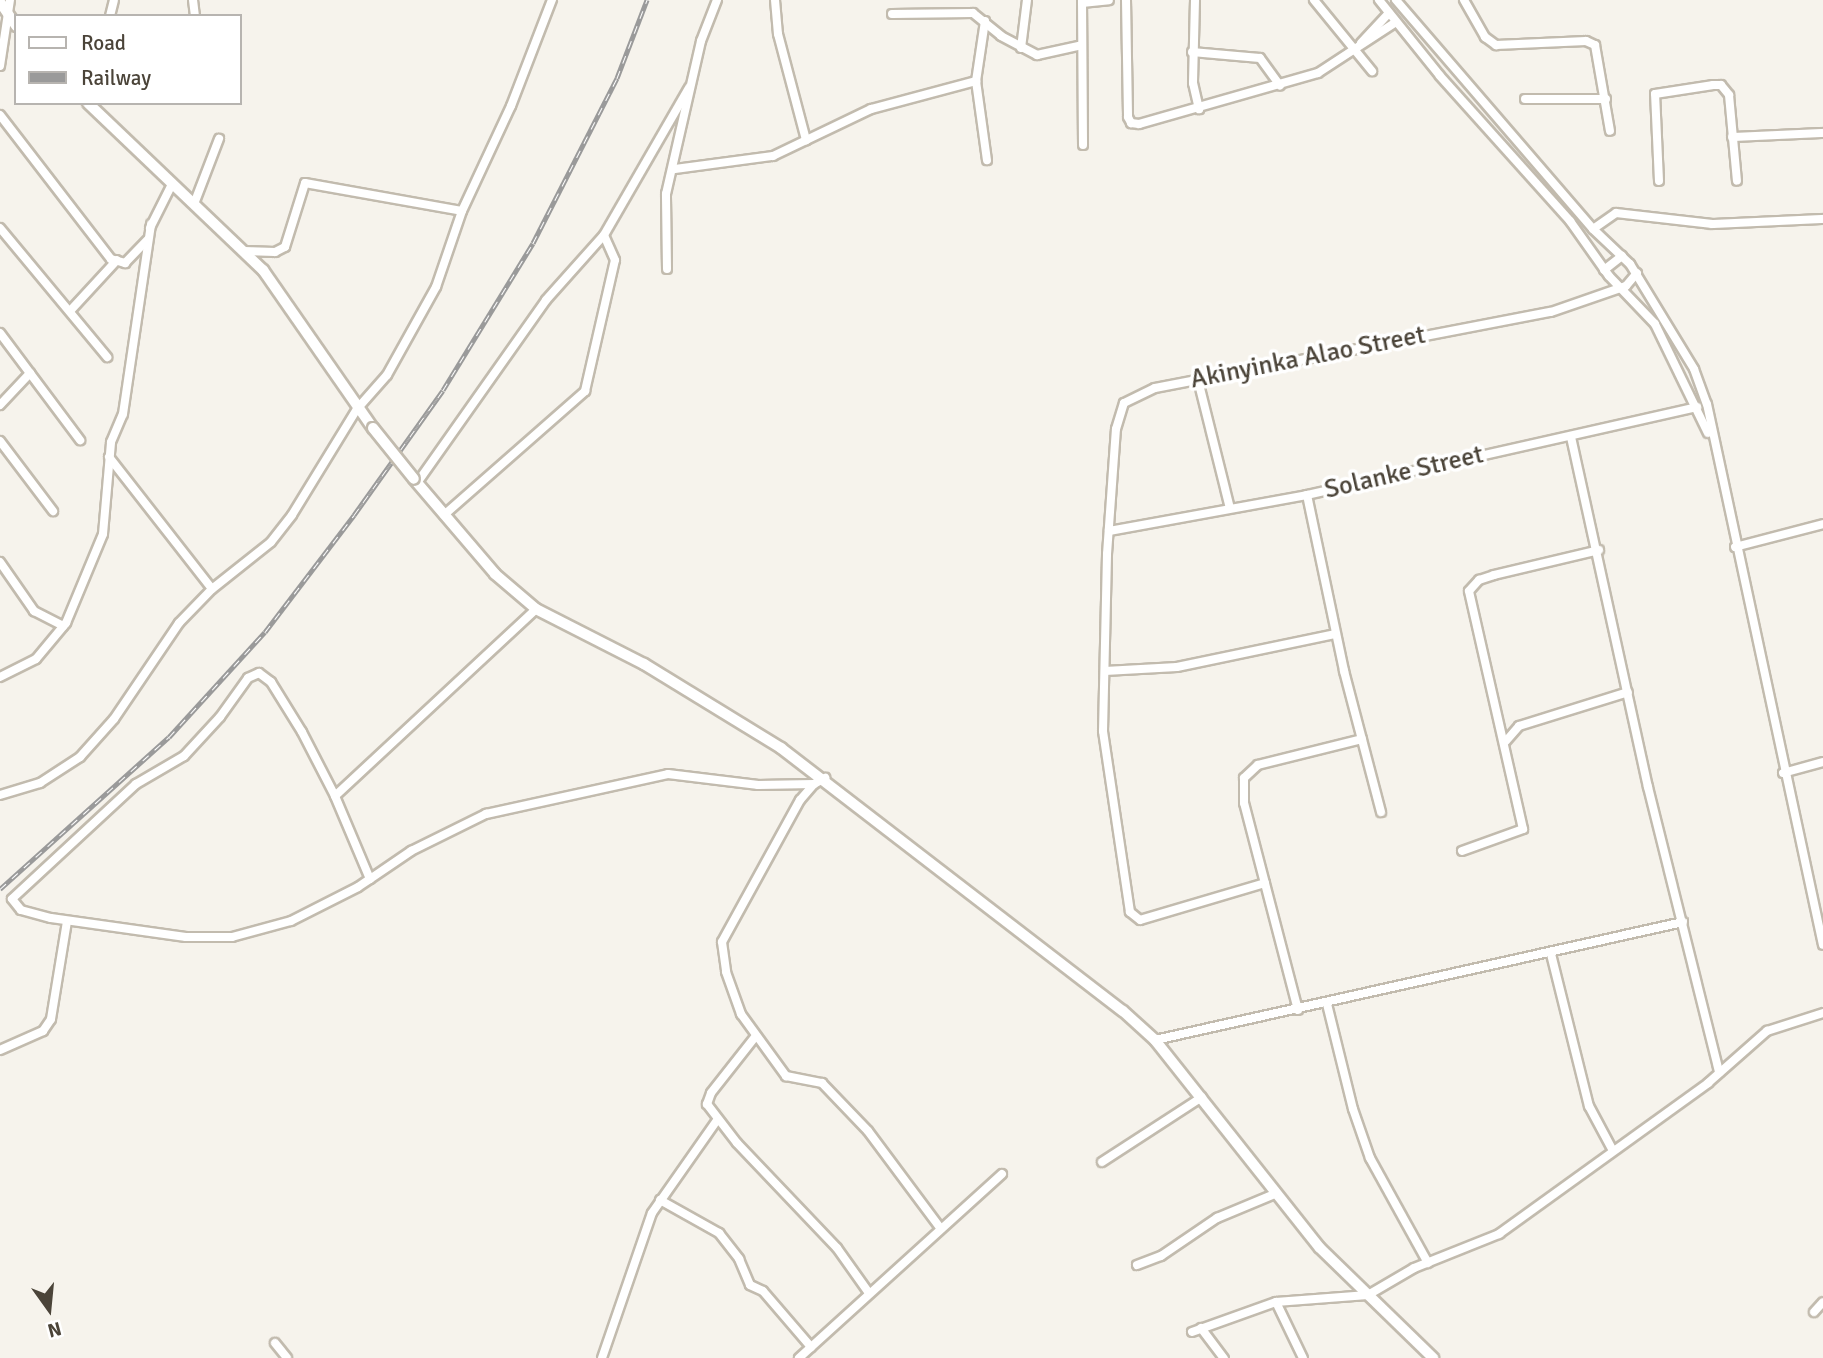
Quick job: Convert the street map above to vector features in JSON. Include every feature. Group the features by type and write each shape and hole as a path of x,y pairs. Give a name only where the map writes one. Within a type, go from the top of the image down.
{"street":[{"path":"0,66 10,0"},
{"path":"0,795 40,783 80,757 114,719 179,623 212,589 271,542 358,409 387,375 436,287 463,211 511,106 552,0"},
{"path":"667,270 666,194 675,169 689,88 717,0"},
{"path":"775,0 778,34 806,140"},
{"path":"1021,48 1027,0"},
{"path":"1083,145 1082,2 1109,0"},
{"path":"1126,0 1131,123 1199,109 1318,74 1396,22"},
{"path":"1195,0 1192,52 1199,109"},
{"path":"1314,0 1358,45 1372,71"},
{"path":"1379,0 1570,221 1604,270 1655,324 1714,446"},
{"path":"1396,0 1593,229 1637,273 1694,369 1714,446 1783,773 1823,944"},
{"path":"1464,0 1485,37 1496,45 1595,45 1610,131"},
{"path":"0,2 14,24"},
{"path":"892,14 963,12 985,21 1021,48 1048,55 1082,45"},
{"path":"1358,45 1389,13"},
{"path":"985,21 976,81 987,160"},
{"path":"1192,52 1260,58 1280,86"},
{"path":"675,169 773,156 870,109 976,81"},
{"path":"1659,181 1654,102 1660,90 1721,85 1729,95 1737,181"},
{"path":"415,481 546,300 604,235 689,88"},
{"path":"1525,99 1606,99"},
{"path":"90,105 263,270 358,409 415,481 495,574 536,609 699,696 825,778 1155,1040 1320,1248 1433,1358"},
{"path":"0,115 111,259 125,262 146,245 151,224 172,184"},
{"path":"1732,137 1823,133"},
{"path":"194,204 219,139"},
{"path":"244,251 275,252 285,247 305,183 463,211"},
{"path":"1593,229 1616,213 1712,224 1823,219"},
{"path":"0,677 36,659 63,626 103,534 109,457 123,414 151,224"},
{"path":"0,228 63,309 70,311 76,309 117,260"},
{"path":"444,514 585,391 615,260 604,235"},
{"path":"1604,270 1622,256"},
{"name":"Akinyinka Alao Street","path":"1265,883 1140,920 1130,912 1103,732 1109,531 1116,429 1125,403 1155,388 1531,316 1630,283 1637,273"},
{"path":"70,311 107,357"},
{"path":"0,333 80,440"},
{"path":"0,405 30,373"},
{"path":"1198,380 1230,508"},
{"name":"Solanke Street","path":"1109,531 1307,495 1697,407"},
{"path":"1571,437 1600,550 1628,692 1719,1072"},
{"path":"0,441 54,511"},
{"path":"109,457 212,589"},
{"path":"1307,495 1335,634 1381,812"},
{"path":"1735,547 1823,524"},
{"path":"1462,851 1523,829 1506,741 1469,591 1479,580 1494,575 1600,550"},
{"path":"0,562 34,611 63,626"},
{"path":"335,796 536,609"},
{"path":"1105,671 1177,667 1335,634"},
{"path":"370,879 335,796 271,682 265,675 253,674 184,756 136,784 12,899 32,914 67,921 186,937 232,937 291,921 370,879 411,851 486,814 605,785 668,774 758,785 814,784"},
{"path":"1506,741 1519,726 1628,692"},
{"path":"1298,1010 1244,803 1248,770 1362,739"},
{"path":"1783,773 1823,762"},
{"path":"825,778 814,784 800,800 722,942 726,971 755,1037 786,1076 822,1083 868,1131 941,1229"},
{"path":"1812,897 1823,894"},
{"path":"0,1049 43,1031 51,1019 67,921"},
{"path":"1155,1040 1551,954 1683,922"},
{"path":"1551,954 1589,1106 1613,1151"},
{"path":"1327,1004 1353,1109 1370,1158 1428,1263"},
{"path":"1192,1332 1276,1302 1368,1295 1428,1263 1499,1234 1719,1072 1767,1031 1823,1013"},
{"path":"755,1037 707,1098 717,1120 836,1248 869,1293"},
{"path":"1102,1162 1202,1097"},
{"path":"602,1358 660,1200 717,1120"},
{"path":"799,1358 1002,1174"},
{"path":"1137,1265 1161,1255 1217,1218 1277,1193"},
{"path":"660,1200 719,1233 739,1259 750,1285 763,1291 811,1347"},
{"path":"1276,1302 1303,1358"},
{"path":"1814,1312 1823,1302"},
{"path":"1201,1328 1224,1358"},
{"path":"275,1343 287,1358"}],"railway":[{"path":"0,889 169,737 265,632 354,515 443,390 533,243 617,78 647,0"}]}
